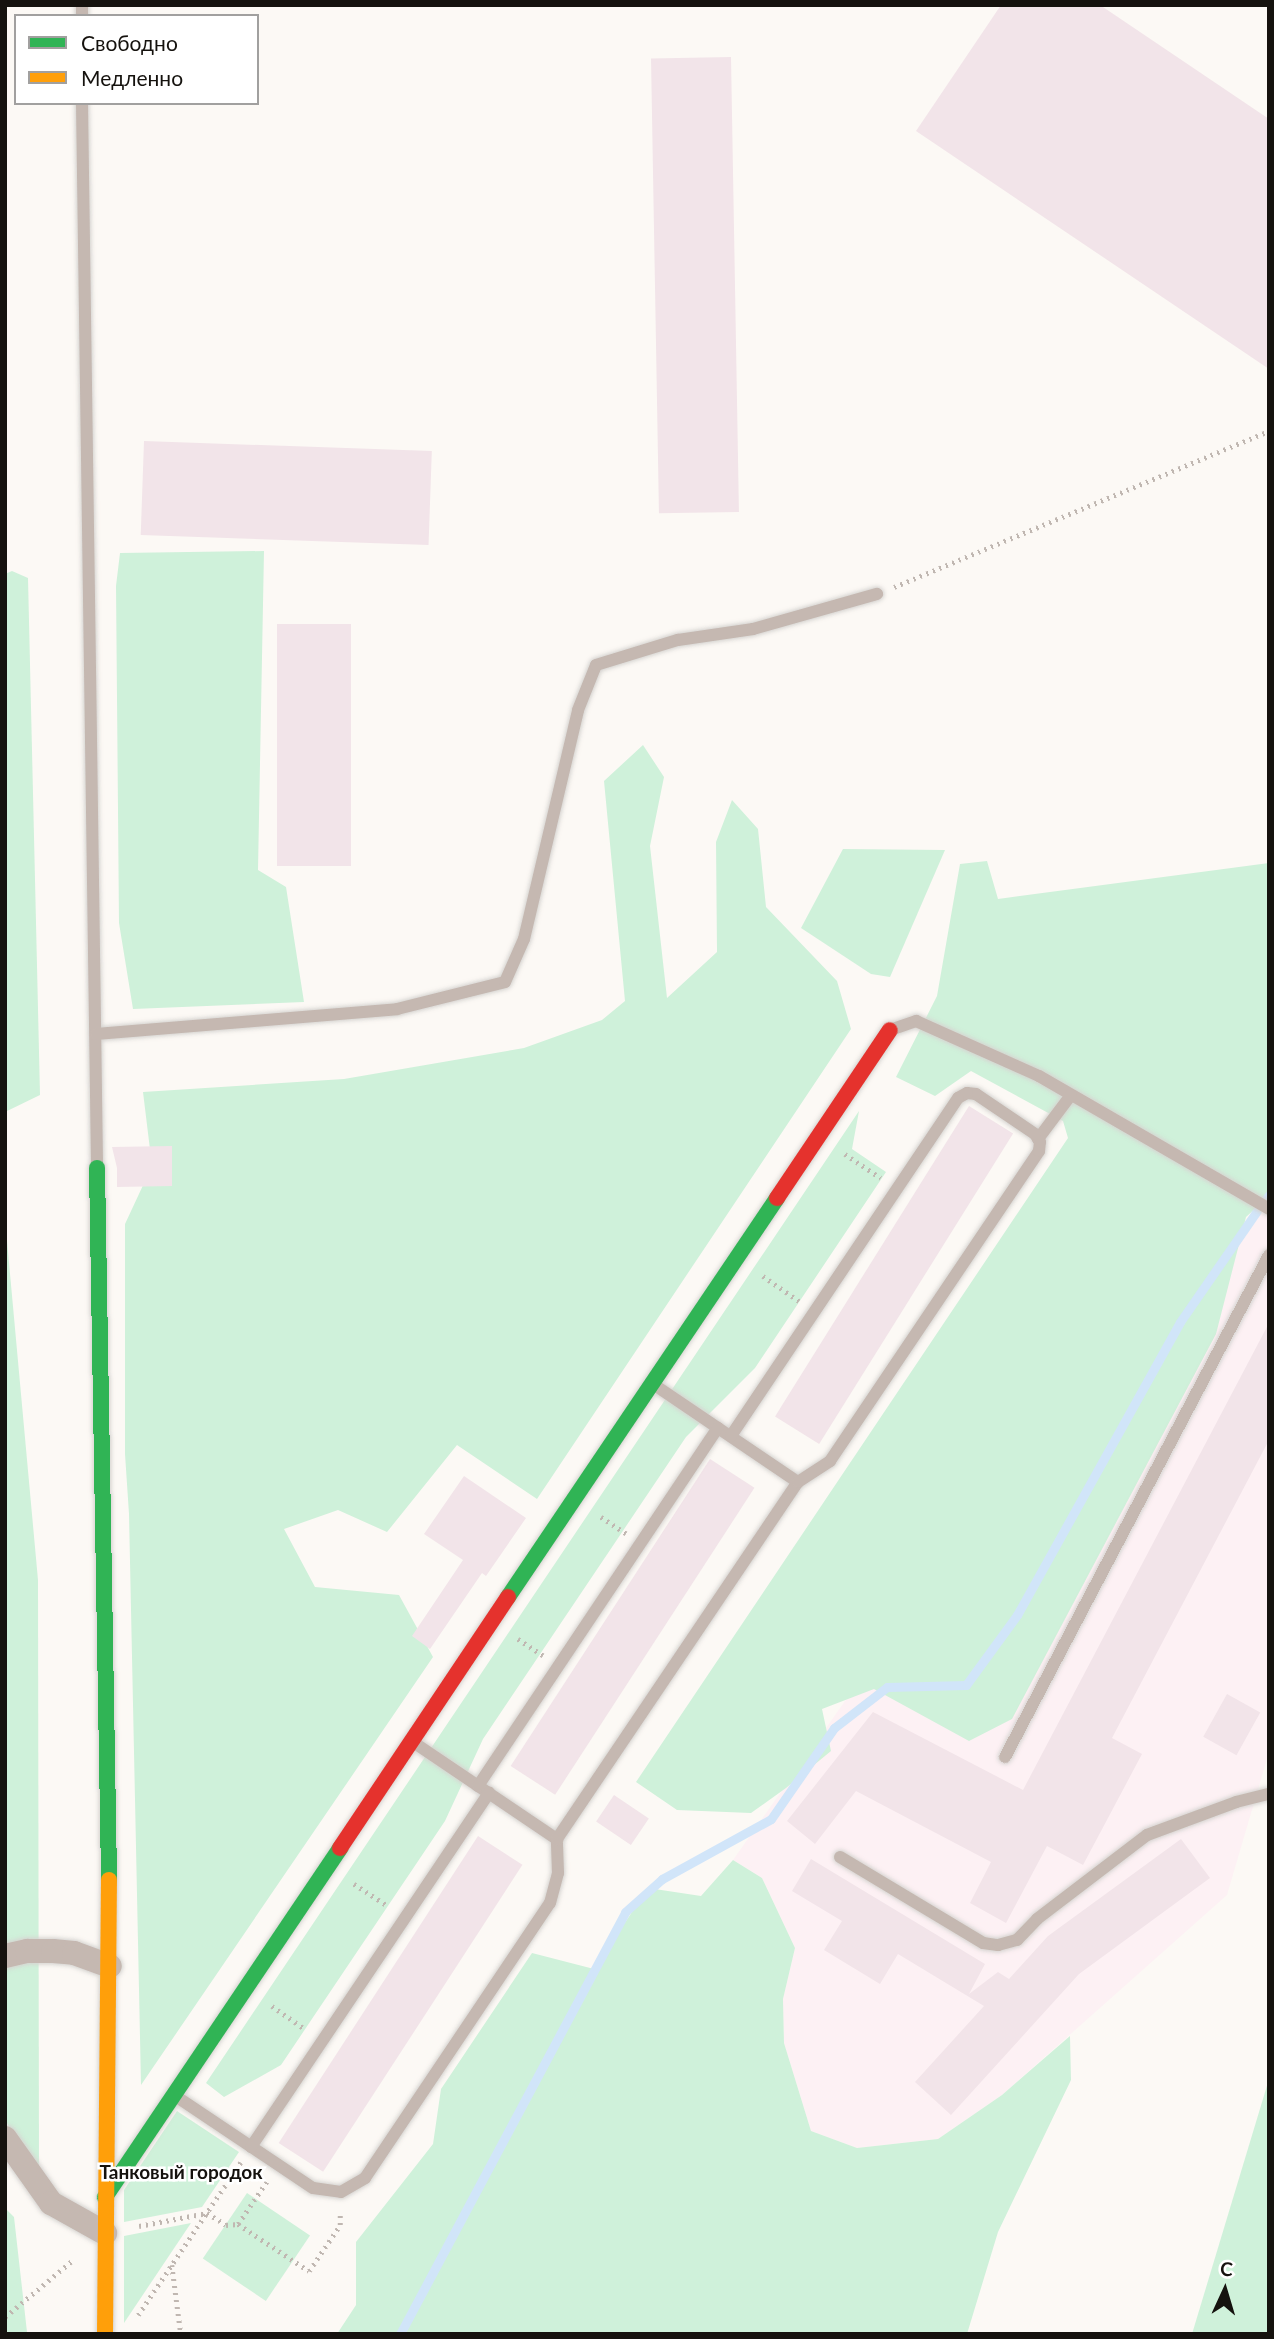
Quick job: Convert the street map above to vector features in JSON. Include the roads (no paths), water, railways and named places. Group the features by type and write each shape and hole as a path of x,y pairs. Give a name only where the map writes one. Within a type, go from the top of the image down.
{"street":[{"path":"105,2197 890,1030"},
{"path":"97,1168 110,1966 105,2334"},
{"path":"5,1956 27,1951 64,1952 99,1960 110,1966"},
{"path":"5,2138 51,2203 105,2232"}],"lane":[{"path":"82,105 97,1168"},
{"path":"96,1034 397,1009 505,982 524,939 578,710 596,665 678,640 753,629 877,594"},
{"path":"890,1030 916,1021 1038,1076 1269,1209"},
{"path":"174,2095 313,2188 341,2192 365,2178 550,1903 558,1873 557,1839 799,1482 830,1461 1039,1151 1035,1134 976,1094 967,1093 958,1098 731,1436"},
{"path":"1038,1139 1071,1095"},
{"path":"1004,1757 1269,1255"},
{"path":"652,1383 799,1482"},
{"path":"478,1786 718,1428"},
{"path":"412,1741 557,1839"},
{"path":"251,2147 489,1793"},
{"path":"840,1857 983,1943 998,1945 1017,1940 1037,1919 1147,1835 1236,1802 1269,1794"}],"waterway":[{"path":"1266,1199 1269,1195"},
{"path":"400,2334 625,1912 662,1879 771,1819 834,1728 887,1687 966,1685 1017,1615 1180,1322 1257,1211"}],"district":[{"name":"Танковый городок","path":"181,2172"}]}
